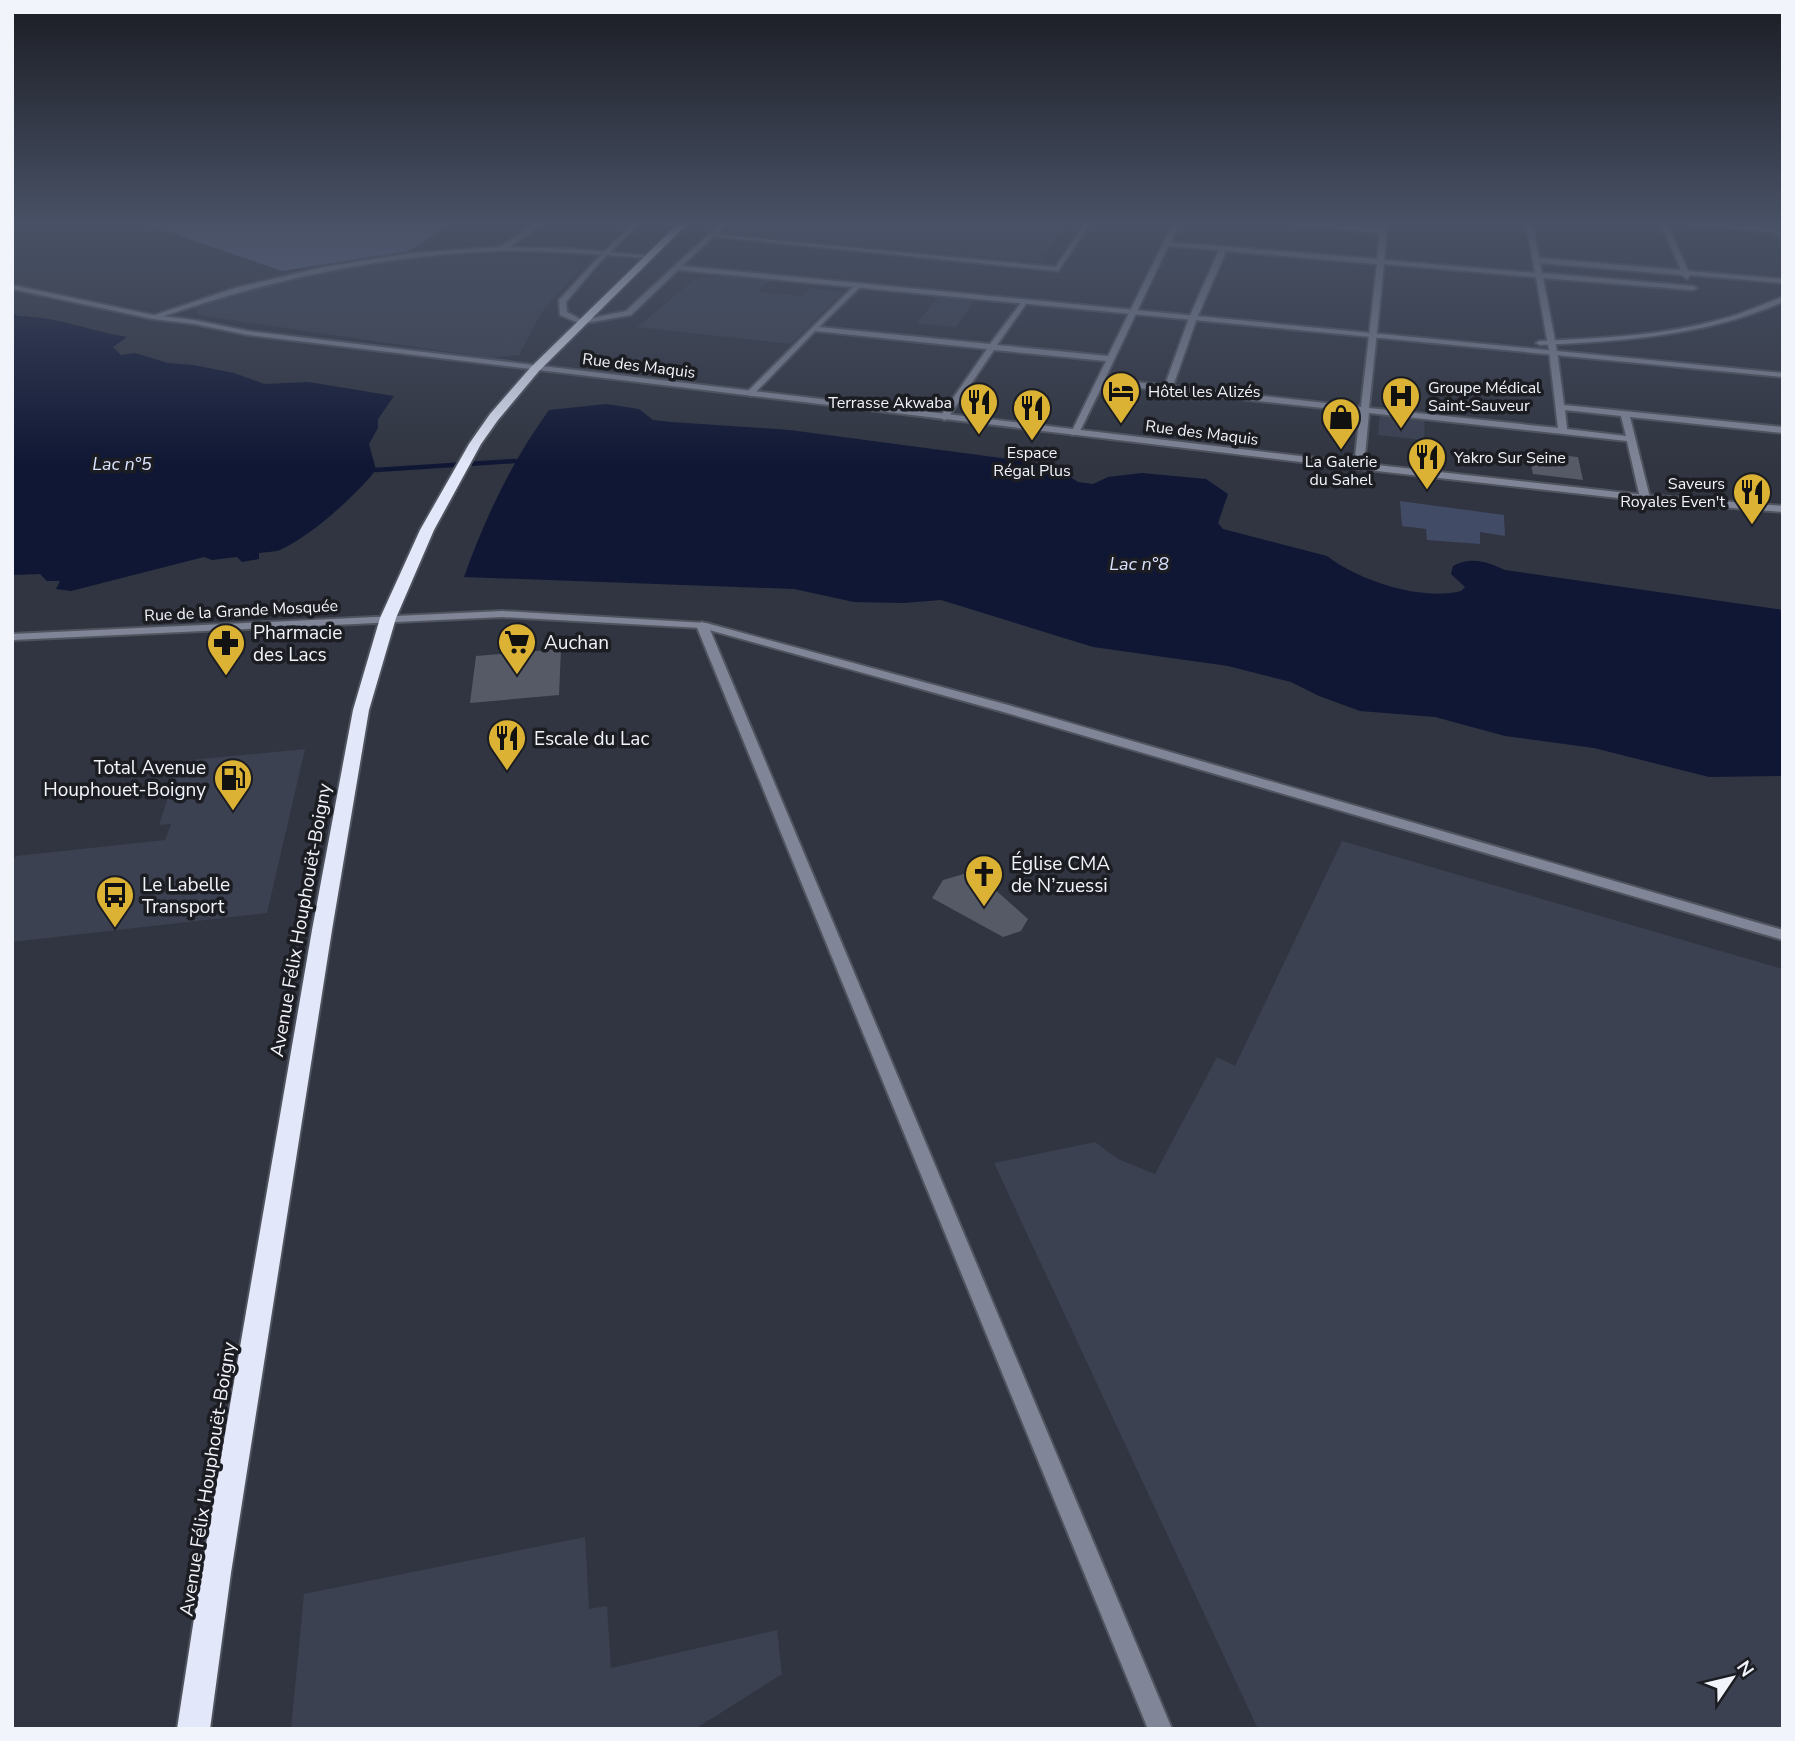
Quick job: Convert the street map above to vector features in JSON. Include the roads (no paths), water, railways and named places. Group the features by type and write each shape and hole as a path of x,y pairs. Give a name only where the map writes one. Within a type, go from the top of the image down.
{"highway":[{"name":"Avenue Félix Houphouët-Boigny","path":"193,1729 216,1573 361,710 388,618 427,530 475,444 535,369 601,302"}],"street":[{"name":"Rue des Maquis","path":"84,302 247,333 535,369 1359,466 1645,498 1783,509"},
{"path":"153,317 194,302"},
{"path":"562,302 564,313 581,322 626,314 639,302"},
{"path":"749,394 840,302"},
{"path":"944,417 1023,302"},
{"path":"1036,302 1497,345 1551,347 1783,375"},
{"path":"1075,433 1138,302"},
{"path":"1168,388 1200,302"},
{"path":"1359,466 1377,302"},
{"path":"1543,302 1562,407 1563,431"},
{"path":"1551,347 1711,325 1777,302"},
{"path":"814,329 1111,359"},
{"path":"1102,381 1631,439"},
{"path":"1562,407 1783,430"},
{"path":"1625,414 1645,498"},
{"name":"Rue de la Grande Mosquée","path":"12,637 502,614 702,625 1004,708 1783,935"},
{"path":"702,625 1160,1729"}],"water":[{"name":"Lac n°5","path":"12,312 18,316 47,319 127,337 113,347 121,355 135,353 168,363 234,373 264,384 308,382 394,396 378,419 378,428 369,444 376,470 344,504 318,525 280,550 259,553 259,559 242,562 237,557 212,560 204,557 71,591 56,589 60,581 47,581 40,574 12,575"},
{"name":"Lac n°8","path":"606,404 639,409 653,420 790,430 1031,462 1062,472 1078,482 1093,484 1108,477 1142,473 1206,479 1228,494 1218,523 1223,529 1327,556 1373,581 1410,591 1461,591 1465,587 1451,574 1453,566 1473,561 1505,570 1783,610 1783,776 1709,777 1594,748 1505,736 1435,717 1360,711 1291,682 1228,666 1093,647 941,600 904,603 854,602 794,589 464,577 500,490 549,410"}],"waterway":[{"path":"376,470 515,461"}],"place":[{"name":"Hôtel les Alizés","path":"1121,425"},
{"name":"Groupe Médical Saint-Sauveur","path":"1401,430"},
{"name":"Terrasse Akwaba","path":"979,436"},
{"name":"Espace Régal Plus","path":"1032,442"},
{"name":"La Galerie du Sahel","path":"1341,451"},
{"name":"Yakro Sur Seine","path":"1427,491"},
{"name":"Saveurs Royales Even't","path":"1752,526"},
{"name":"Auchan","path":"517,676"},
{"name":"Pharmacie des Lacs","path":"226,677"},
{"name":"Escale du Lac","path":"507,772"},
{"name":"Total Avenue Houphouet-Boigny","path":"233,812"},
{"name":"Église CMA de N’zuessi","path":"984,908"},
{"name":"Le Labelle Transport","path":"115,929"}]}
